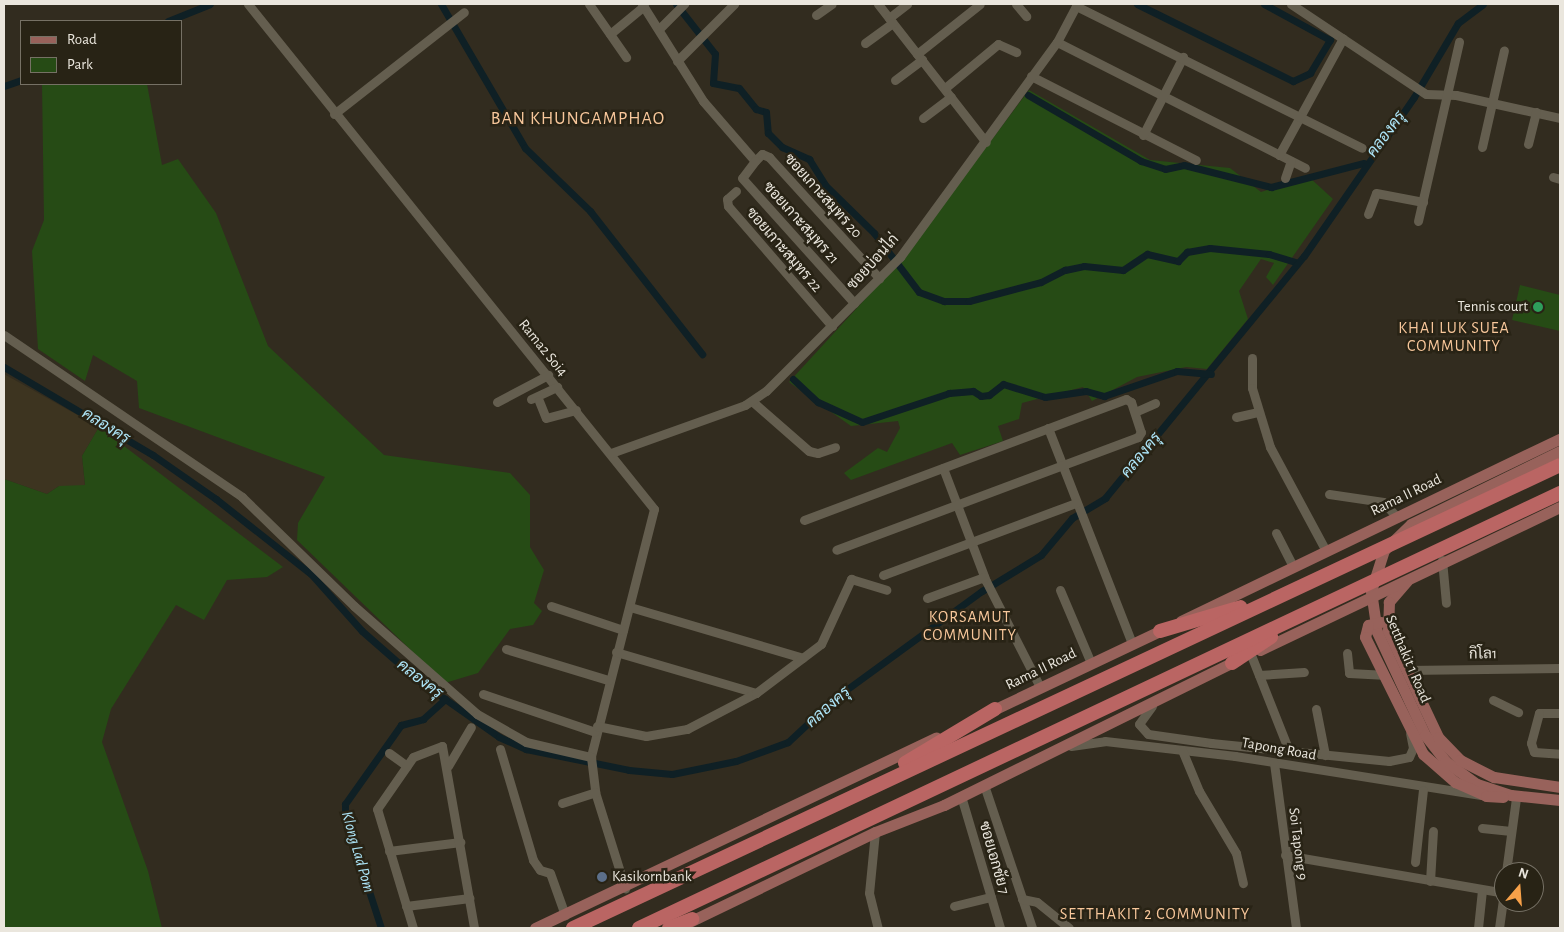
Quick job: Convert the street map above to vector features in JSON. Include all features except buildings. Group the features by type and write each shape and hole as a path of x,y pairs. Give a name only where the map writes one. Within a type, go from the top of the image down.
{"highway":[{"path":"573,928 1312,583 1560,465"},
{"path":"639,928 1560,493"},
{"path":"1160,631 1312,583"},
{"path":"1232,663 1309,611"},
{"path":"831,806 995,709"},
{"path":"669,928 692,919"}],"main road":[{"name":"Rama II Road","path":"535,928 625,888 1040,687 1560,439"},
{"name":"Setthakit 1 Road","path":"1560,451 1411,524 1395,536 1378,563 1371,591 1377,632 1425,735 1445,761 1477,784 1521,798 1560,800"},
{"path":"679,928 692,919 875,832 961,796 1152,706 1232,663 1442,560 1560,507"},
{"name":"Setthakit 1 Road","path":"1413,575 1389,602 1388,631 1438,737 1460,760 1494,777 1560,787"},
{"name":"Tapong Road","path":"1388,631 1378,621 1366,630 1382,675 1409,730 1441,773 1486,796 1521,798"}],"street":[{"name":"Rama2 Soi4","path":"248,4 334,114 611,452 654,508 630,607 608,680 596,729 592,758 595,792 625,888"},
{"path":"589,4 626,57"},
{"path":"677,61 734,4"},
{"path":"816,15 832,4"},
{"path":"878,4 986,142"},
{"path":"865,43 907,4"},
{"path":"895,80 980,4"},
{"path":"1016,4 1026,16"},
{"path":"1291,4 1426,94 1448,95 1560,118"},
{"path":"610,34 643,5 661,28 677,61 703,101 755,162"},
{"path":"661,28 681,7"},
{"name":"ซอยบ่อนไก่","path":"611,452 753,402 832,326 900,256 986,142 1031,76 1057,42 1074,7 1082,7 1183,57"},
{"path":"334,114 461,14"},
{"path":"1279,155 1342,38"},
{"path":"1057,42 1305,168"},
{"path":"1418,222 1459,42"},
{"path":"945,88 998,44 1016,52"},
{"path":"1482,147 1504,50"},
{"path":"1143,134 1164,97 1183,57 1362,148"},
{"path":"1031,76 1196,160"},
{"path":"923,118 952,97"},
{"path":"1528,144 1536,112"},
{"name":"ซอยเกาะสมุทร 20","path":"755,162 762,154 770,157 879,278"},
{"path":"1285,178 1291,161"},
{"name":"ซอยเกาะสมุทร 21","path":"755,162 742,178 854,303"},
{"name":"ซอยเกาะสมุทร 22","path":"736,191 727,200 728,206 832,326"},
{"path":"1368,214 1376,193 1423,202"},
{"path":"4,335 242,498 354,606 477,714 526,742 592,758"},
{"path":"1252,358 1250,380 1270,447 1326,552"},
{"path":"497,402 548,375"},
{"path":"558,387 535,400 546,418 576,410"},
{"path":"804,520 1126,399 1135,412 1141,432 1138,437 836,550"},
{"path":"753,402 809,451 818,453 835,447"},
{"path":"1135,412 1154,403"},
{"path":"1236,417 1258,412"},
{"path":"1048,428 1132,644"},
{"path":"943,468 987,582 1040,687"},
{"path":"1328,494 1383,502 1397,518"},
{"path":"883,575 972,542 1078,509"},
{"path":"1276,533 1293,567"},
{"path":"1442,560 1446,603"},
{"path":"484,694 596,729 664,736 756,693 827,639 848,581 855,578 886,590"},
{"path":"927,598 987,582"},
{"path":"1060,590 1091,663"},
{"path":"551,606 623,630"},
{"path":"630,607 803,658"},
{"path":"506,649 608,680"},
{"path":"616,652 756,693"},
{"path":"1346,653 1349,673 1382,675"},
{"path":"1251,655 1289,751"},
{"name":"กิโล1","path":"1406,670 1560,668"},
{"path":"1259,675 1304,672"},
{"path":"1493,700 1518,712"},
{"name":"Tapong Road","path":"1152,706 1139,724 1148,734 1325,755 1404,759 1413,748 1409,730"},
{"path":"1316,709 1325,755"},
{"path":"1560,713 1539,713 1530,743 1534,752 1560,754"},
{"path":"448,766 471,727"},
{"name":"Tapong Road","path":"1066,746 1105,741 1182,750 1274,763 1423,790 1486,796"},
{"path":"413,928 377,809 407,766 420,753 442,746 448,766 474,928"},
{"path":"500,749 533,860 550,873 565,915"},
{"path":"1182,750 1199,791 1236,853 1243,883"},
{"path":"389,753 407,766"},
{"name":"Soi Tapong 9","path":"1274,763 1296,928"},
{"path":"984,785 1032,928"},
{"path":"1415,862 1423,790"},
{"path":"562,803 595,792"},
{"name":"ซอยเอกชัย 7","path":"961,796 1000,928"},
{"path":"1507,862 1511,831 1521,798"},
{"path":"1482,828 1511,831"},
{"path":"1430,881 1433,830"},
{"path":"875,832 869,893 878,928"},
{"path":"389,851 460,842"},
{"path":"1285,855 1494,891"},
{"path":"1478,928 1482,890"},
{"path":"954,906 991,897"},
{"path":"406,906 469,898"},
{"path":"1022,899 1037,902 1069,928"},
{"path":"1498,928 1501,912"}],"shaded area":[{"path":"4,374 99,427 82,456 85,486 59,486 47,494 4,479"}],"green space":[{"path":"42,85 147,85 162,165 178,159 216,213 268,346 384,455 510,473 530,495 530,547 544,570 534,603 542,611 533,625 510,629 478,673 445,683 297,540 298,523 325,477 139,408 137,381 93,355 85,381 38,349 32,251 44,220"},
{"path":"1029,90 1150,160 1230,168 1261,192 1309,177 1333,199 1273,285 1266,277 1274,263 1261,259 1239,291 1248,319 1207,369 1186,367 1137,377 1092,401 1083,387 1022,403 1019,419 998,426 1003,441 960,455 952,443 851,480 844,473 878,448 887,452 900,428 898,421 851,426 789,382 902,259"},
{"name":"Tennis court","path":"1520,285 1560,295 1560,331 1512,320"},
{"path":"99,427 283,567 267,577 227,580 204,620 176,605 111,709 102,742 148,871 162,928 4,928 4,479 47,494 59,486 85,485 82,456"}],"waterway":[{"path":"170,20 210,4"},
{"path":"441,4 525,148 590,211 702,354"},
{"path":"676,4 715,54 713,83 739,88 756,109 766,112 768,133 782,147 809,159 825,185 874,233 919,292 944,301 969,301 1041,282 1065,270 1084,266 1123,270 1147,254 1178,261 1187,252 1210,248 1269,254 1298,263"},
{"path":"1137,4 1293,81 1310,73 1330,40 1264,4"},
{"name":"คลองครุ","path":"4,367 153,455 216,499 311,574 362,631 418,680 499,737 526,749 629,770 672,774 736,761 788,742 835,698 982,591 1041,555 1072,518 1105,498 1304,256 1414,97 1458,23 1483,4"},
{"path":"4,86 20,80"},
{"path":"1028,95 1141,161 1165,169 1184,165 1271,187 1364,163"},
{"path":"793,379 818,402 862,422 949,393 973,391 981,396 989,395 1003,384 1045,397 1086,391 1104,396 1177,371 1211,374"},
{"name":"Klong Lad Pom","path":"381,928 345,817 345,804 401,725 423,719 445,699"}],"place":[{"name":"Tennis court","path":"1538,307"},
{"name":"Kasikornbank","path":"602,877"}],"district":[{"name":"BAN KHUNGAMPHAO","path":"578,119"},
{"name":"KHAI LUK SUEA COMMUNITY","path":"1454,337"},
{"name":"KORSAMUT COMMUNITY","path":"970,626"},
{"name":"SETTHAKIT 2 COMMUNITY","path":"1155,914"}]}
